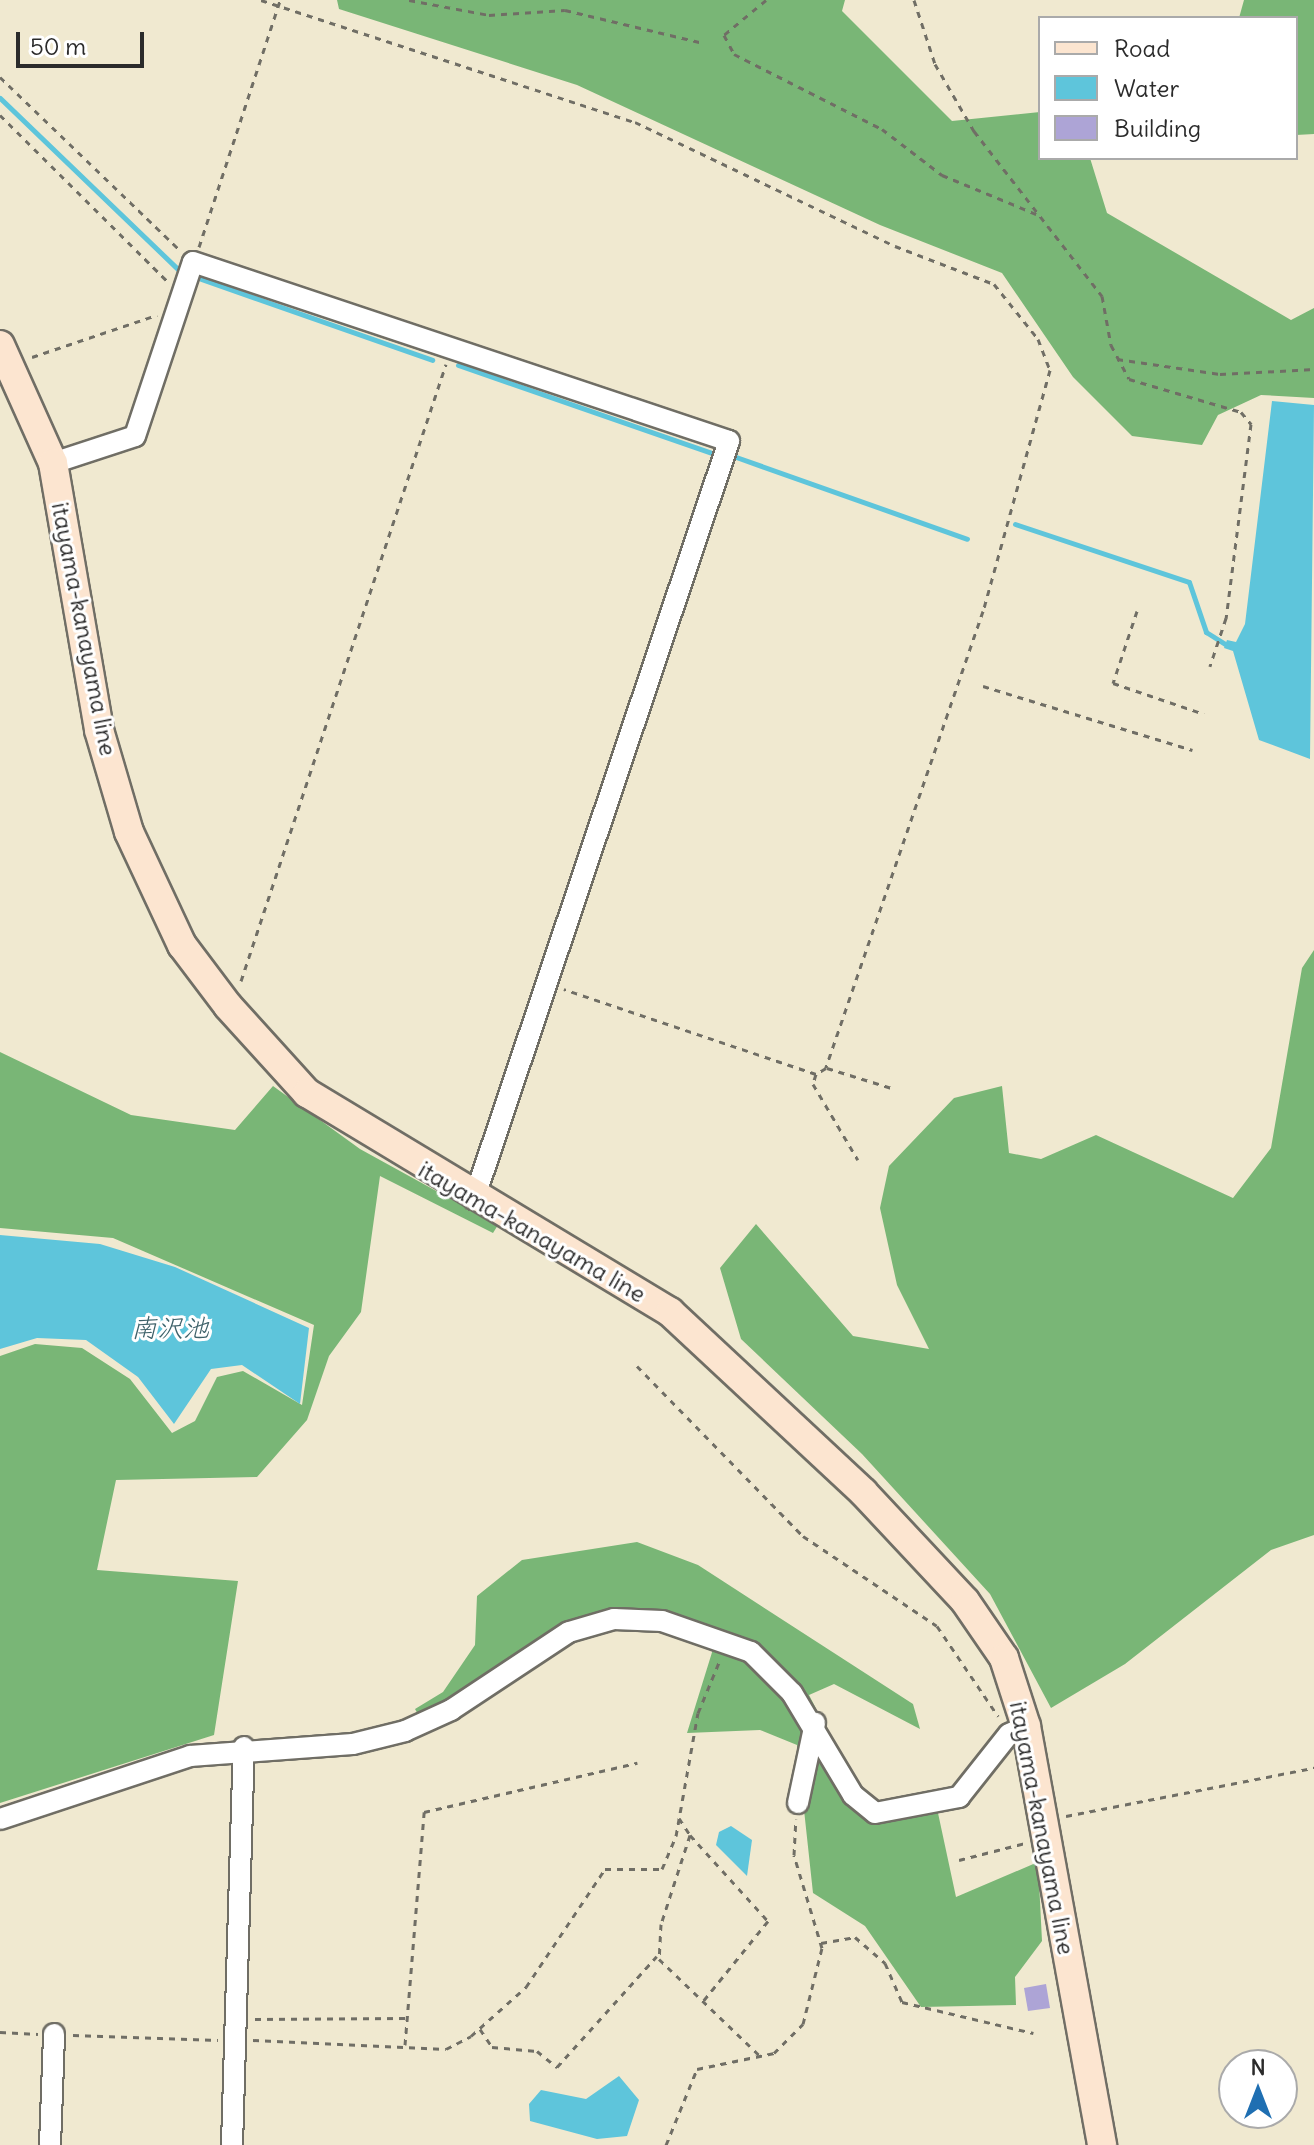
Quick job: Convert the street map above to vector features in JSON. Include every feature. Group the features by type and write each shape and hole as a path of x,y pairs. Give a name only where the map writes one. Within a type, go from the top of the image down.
{"main road":[{"name":"itayama-kanayama line","path":"0,345 53,463 99,730 129,832 182,945 307,1093 474,1199 670,1312 863,1492 965,1601 1004,1658 1018,1730 1046,1828 1102,2145"}],"street":[{"path":"53,463 135,436 193,262 729,441 549,984 474,1199"},
{"path":"0,1819 190,1756 244,1747 353,1744 405,1731 451,1710 569,1632 614,1619 662,1621 728,1641 765,1663 815,1723 853,1795 875,1813 959,1797 1018,1730"},
{"path":"798,1803 815,1723"},
{"path":"232,2145 244,1747"},
{"path":"50,2145 54,2034"}],"path":[{"path":"261,0 280,3 635,122 725,162 879,239 994,284 1038,339 1050,376 1005,518 1004,541 826,1068 816,1074 813,1084 858,1160"},
{"path":"409,0 489,15 565,10 699,42"},
{"path":"766,0 724,35 734,54 882,129 942,175 1039,215"},
{"path":"914,0 935,64 974,131 1102,296 1117,359 1140,387 1220,404 1251,424 1222,635 1210,666"},
{"path":"0,77 193,262 280,3"},
{"path":"0,115 179,303 32,357"},
{"path":"241,981 451,349"},
{"path":"1117,359 1220,374 1314,369"},
{"path":"1137,611 1113,683 1204,714"},
{"path":"983,686 1192,750"},
{"path":"549,984 816,1074"},
{"path":"826,1068 895,1089"},
{"path":"637,1366 803,1536 937,1626 1018,1730"},
{"path":"236,2030 446,2049 480,2029 526,1987 605,1869 662,1869 678,1817 698,1713 728,1641"},
{"path":"405,2045 424,1812 637,1763"},
{"path":"959,1860 1046,1828 1314,1768"},
{"path":"666,2145 697,2069 759,2055 797,2035 822,1964 821,1943 794,1855 798,1803"},
{"path":"678,1817 690,1835 768,1921 704,2000"},
{"path":"480,2029 492,2047 537,2051 557,2067 658,1954 690,1835"},
{"path":"821,1943 855,1937 885,1963 902,2002 1033,2033"},
{"path":"658,1954 759,2055"},
{"path":"0,2032 54,2034 236,2030 406,2018"}],"green space":[{"path":"337,0 845,0 842,11 952,121 1038,112 1038,160 1091,160 1107,213 1291,320 1314,308 1314,398 1261,395 1218,415 1202,445 1132,436 1073,377 1002,273 880,225 577,85 339,9"},
{"path":"1244,0 1314,0 1314,134 1298,135 1298,16 1240,16"},
{"path":"1314,950 1314,1535 1271,1550 1125,1664 1051,1708 990,1594 862,1454 741,1339 720,1268 756,1224 853,1336 929,1349 897,1285 880,1208 889,1166 954,1098 1002,1086 1009,1153 1041,1159 1096,1135 1233,1198 1271,1148 1302,968"},
{"path":"0,1052 131,1115 235,1130 273,1086 360,1149 498,1225 493,1233 380,1176 361,1312 329,1356 307,1420 257,1477 116,1480 97,1570 238,1581 214,1735 0,1803 0,1356 35,1344 82,1348 130,1379 172,1433 195,1421 217,1377 243,1371 302,1405 314,1325 113,1238 0,1228"},
{"path":"637,1542 698,1565 913,1704 920,1729 834,1684 809,1695 855,1784 877,1801 935,1799 956,1897 1038,1862 1042,1941 1015,1977 1016,2005 921,2007 865,1926 813,1893 797,1745 760,1730 687,1733 718,1633 622,1613 420,1718 415,1709 443,1692 475,1645 477,1596 522,1560"}],"water":[{"path":"1272,401 1314,405 1310,759 1259,740 1233,651 1224,648 1227,640 1236,642 1245,624"},
{"name":"南沢池","path":"0,1235 100,1244 175,1267 309,1328 300,1404 242,1365 211,1369 174,1424 138,1377 86,1340 37,1338 0,1349"},
{"path":"731,1826 752,1840 747,1876 716,1845 719,1832"},
{"path":"619,2076 639,2100 627,2136 597,2139 530,2121 529,2104 541,2090 586,2099"}],"building":[{"path":"1046,1984 1050,2008 1028,2011 1024,1988"}],"waterway":[{"path":"0,98 180,271"},
{"path":"201,279 432,360"},
{"path":"458,365 712,453"},
{"path":"736,457 967,539"},
{"path":"1015,524 1189,582 1206,632 1228,646"}]}
